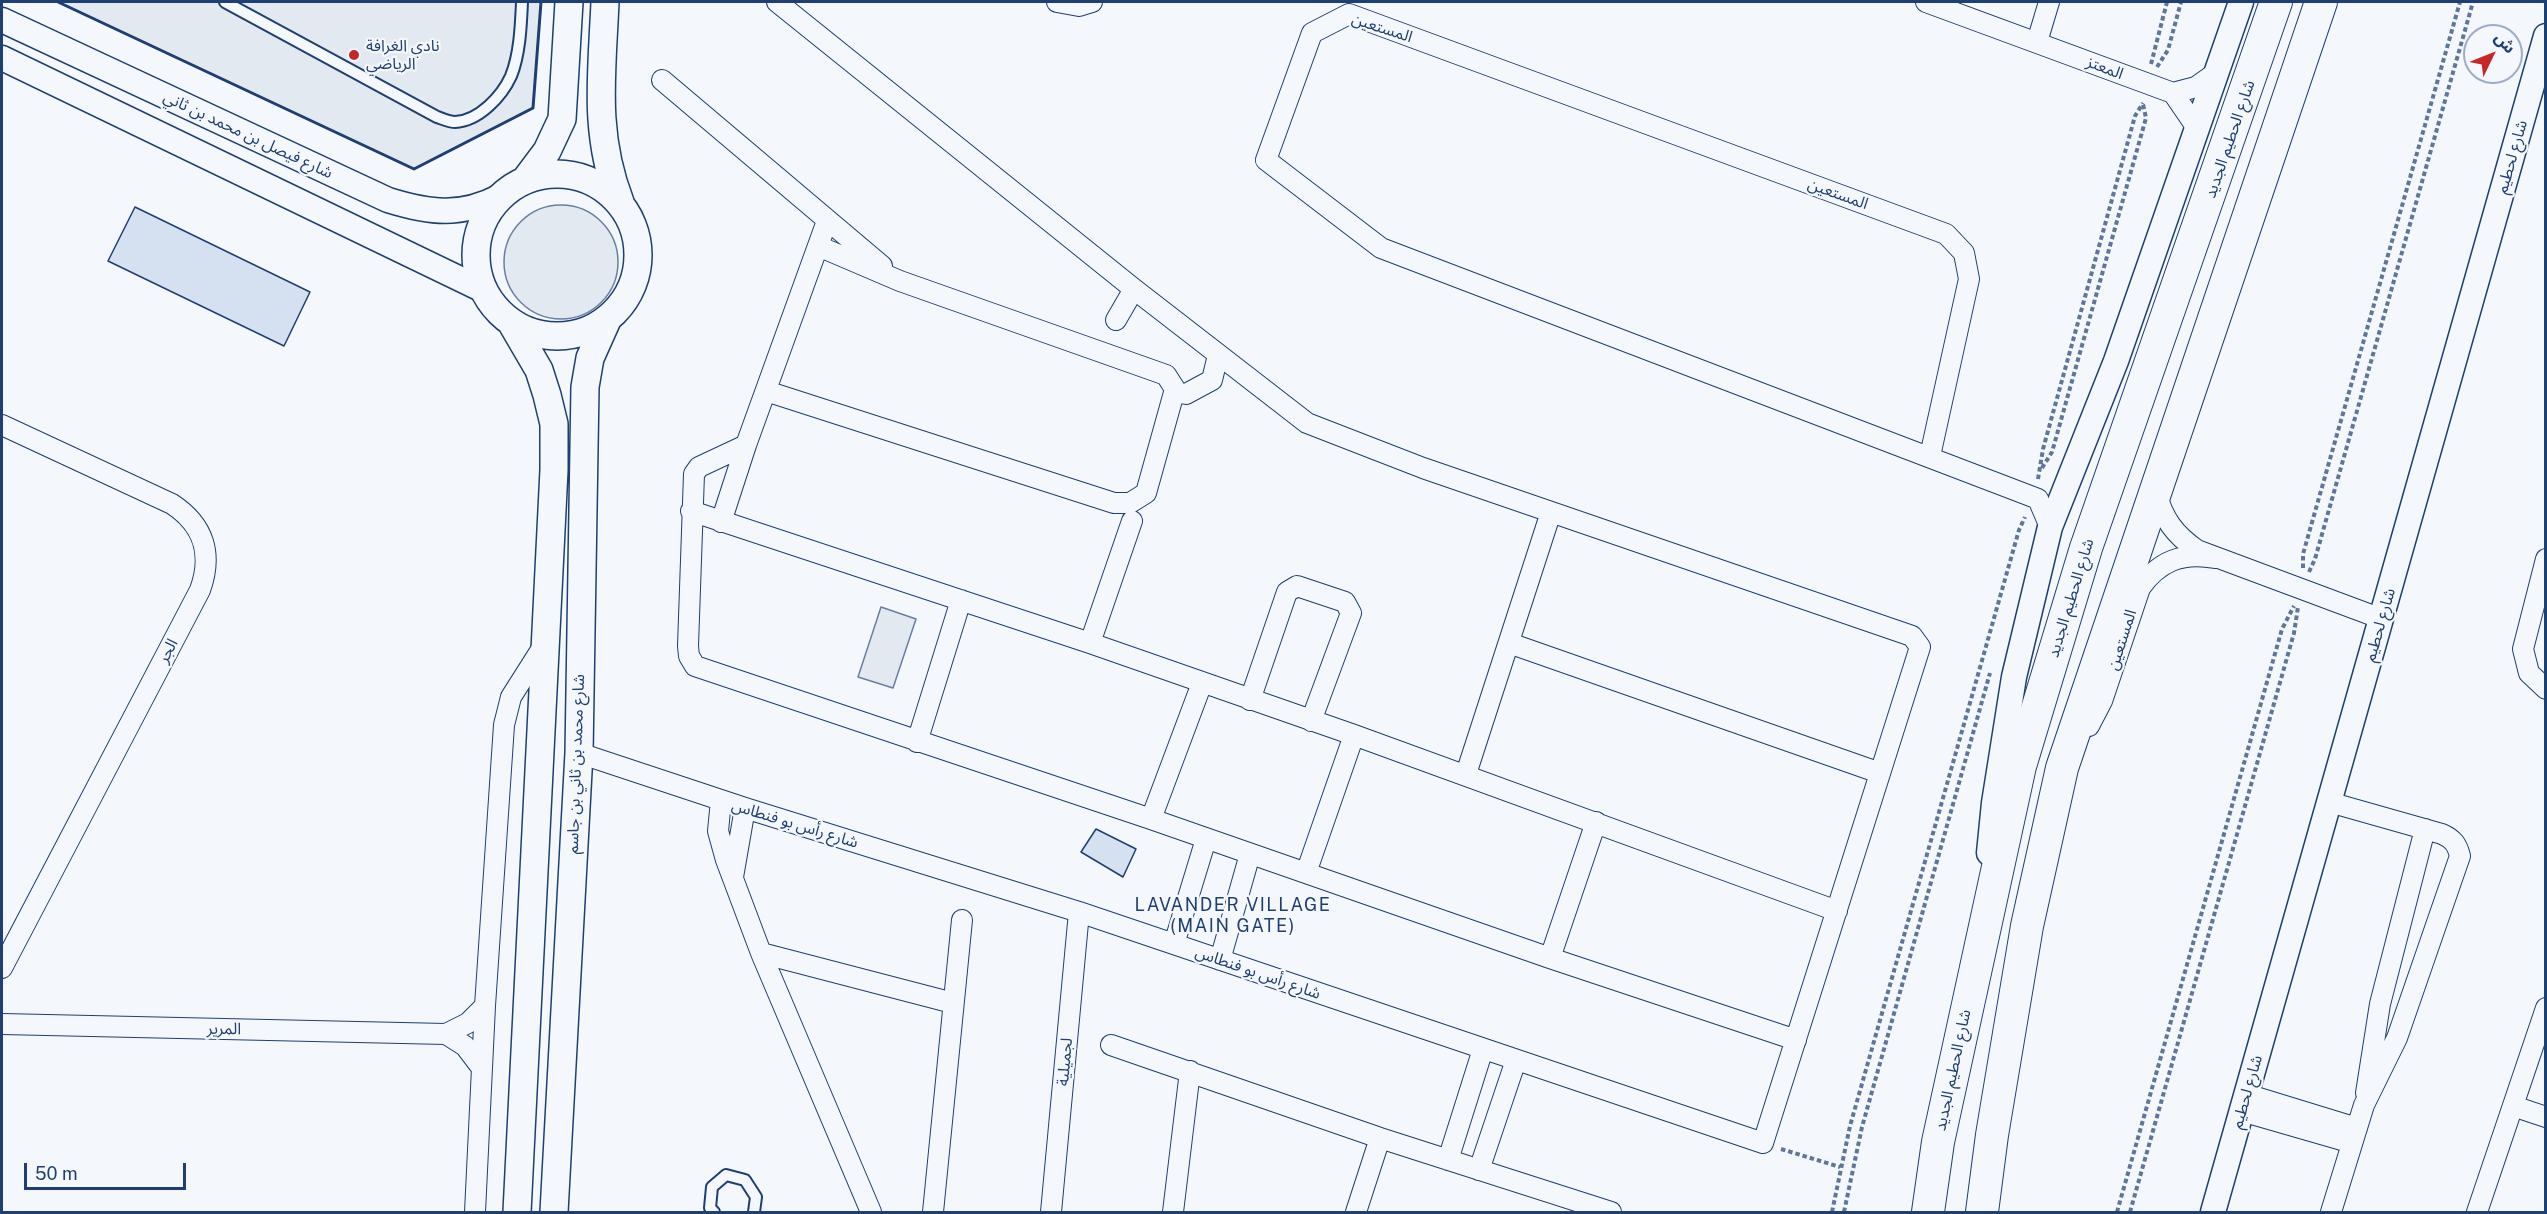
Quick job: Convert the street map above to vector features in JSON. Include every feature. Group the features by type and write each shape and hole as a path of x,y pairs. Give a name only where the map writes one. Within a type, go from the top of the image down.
{"main road":[{"path":"568,2 562,119 547,151 526,179 501,196 488,213 478,232 476,261 483,290 500,313 511,322 534,333 560,337 585,332 607,320 628,296 638,266 636,235 609,174 602,138 601,93 605,2"},
{"name":"شارع الحطيم الجديد","path":"1928,1212 1938,1142 1982,929 2020,766 2086,548 2276,2"},
{"path":"1982,1212 1992,1136 2027,926 2062,768 2321,2"},
{"path":"526,179 552,174 579,177 603,188 622,206"},
{"name":"شارع محمد بن ثاني بن جاسم","path":"554,1212 579,753 585,387 590,357 607,320"},
{"path":"511,322 539,370 554,424 517,1212"},
{"path":"496,1212 518,1181"}],"street":[{"path":"777,2 1134,289 1307,423 1423,468 1912,636 1920,647 1764,1143"},
{"path":"1057,2 1079,6 1092,2"},
{"name":"المعتز","path":"1926,2 2173,93"},
{"path":"2037,42 2049,2"},
{"path":"1982,929 1994,803 2037,514 2069,474 2116,361 2241,2"},
{"name":"المستعين","path":"1930,456 1969,279 1964,254 1946,234 1349,14 1312,33 1266,160 1381,248 1930,456 2037,514"},
{"name":"شارع فيصل بن محمد بن ثاني","path":"2,20 388,200 420,210 443,212 478,208 501,196"},
{"name":"شارع لحطيم","path":"2213,1212 2544,50"},
{"path":"2,57 483,290"},
{"path":"2198,128 2173,93 2196,87 2217,72"},
{"path":"662,80 900,281"},
{"path":"721,522 746,445 827,221"},
{"path":"766,391 1114,502 1130,503 1146,493 1174,392 1172,380 1166,375 900,281 818,246"},
{"path":"1116,320 1134,289"},
{"path":"1174,392 1186,394 1212,380 1218,355"},
{"name":"الجر","path":"2,424 172,504 193,520 199,529 207,559 200,590 2,968"},
{"path":"746,445 699,467 692,483 688,646 689,656 695,666 1796,1040"},
{"name":"المستعين","path":"2155,490 2169,525 2182,539 2215,558 2382,619"},
{"path":"691,511 1090,643 1466,774 1837,910"},
{"path":"1466,774 1551,512"},
{"path":"1090,643 1132,521"},
{"name":"المستعين","path":"2062,768 2082,740 2102,700 2140,588 2150,574 2164,563 2180,557 2198,555 2215,558"},
{"path":"2546,559 2523,649 2529,673 2546,688"},
{"path":"1250,700 1287,592 1297,586 1345,602 1351,613 1311,721"},
{"path":"916,742 961,600"},
{"path":"1509,643 1880,773"},
{"path":"475,1212 481,1067 504,724 511,697 544,645"},
{"path":"1151,819 1202,683"},
{"path":"1306,873 1354,735"},
{"name":"شارع رأس بو فنطاس","path":"579,753 745,808 1079,912 1764,1143"},
{"path":"721,800 718,831 733,877 761,952 871,1212"},
{"path":"2329,802 2451,838 2458,846 2458,866 2397,1038 2364,1104"},
{"path":"733,877 745,808"},
{"path":"1550,958 1596,822"},
{"path":"2331,1212 2364,1104 2380,1004 2425,830"},
{"path":"1174,944 1206,839"},
{"path":"1220,960 1250,854"},
{"name":"لجميلية","path":"1052,1212 1079,912"},
{"path":"933,1212 962,920"},
{"path":"761,952 953,1003"},
{"path":"446,1034 468,1023 485,1006"},
{"path":"2477,1212 2546,1008"},
{"name":"المرير","path":"2,1024 446,1034"},
{"path":"446,1034 465,1046 481,1067"},
{"path":"1111,1045 1479,1170 1569,1206 1611,1212"},
{"path":"1449,1160 1483,1049"},
{"path":"1479,1170 1516,1060"},
{"path":"1173,1212 1190,1071"},
{"path":"2243,1102 2354,1136"},
{"path":"2513,1106 2546,1117"},
{"path":"1356,1212 1380,1138"}],"lane":[{"path":"225,2 437,117 454,122 473,117 492,102 511,75 520,29 522,2"},
{"path":"714,1212 710,1208 712,1187 726,1175 745,1180 756,1197 754,1212"}],"path":[{"path":"2167,2 2152,56 2152,72 2168,50 2181,2"},
{"path":"2460,2 2303,554 2305,577 2315,559 2473,2"},
{"path":"2143,104 2146,118 2052,452 2041,469 2043,449 2135,116 2143,104"},
{"path":"1832,1212 1840,1167 2019,530 2037,514"},
{"path":"2117,1212 2282,629 2298,600 2294,633 2130,1212"},
{"path":"1844,1212 1862,1127 1992,663"},
{"path":"1764,1143 1840,1167"}],"shaded area":[{"name":"نادي الغرافة الرياضي","path":"58,2 541,2 533,108 414,169"},
{"path":"561,205 583,209 601,222 614,240 618,262 614,284 601,302 583,315 561,319 539,315 521,302 508,284 504,262 508,240 521,222 539,209"},
{"path":"881,607 916,619 893,688 858,677"}],"building":[{"path":"135,207 310,292 284,346 108,261"},
{"path":"1096,829 1136,849 1123,877 1081,852"}],"wall":[{"path":"58,2 414,169 533,108 541,2"}],"place":[{"name":"نادي الغرافة الرياضي","path":"354,55"}],"district":[{"name":"LAVANDER VILLAGE (MAIN GATE)","path":"1233,915"}]}
